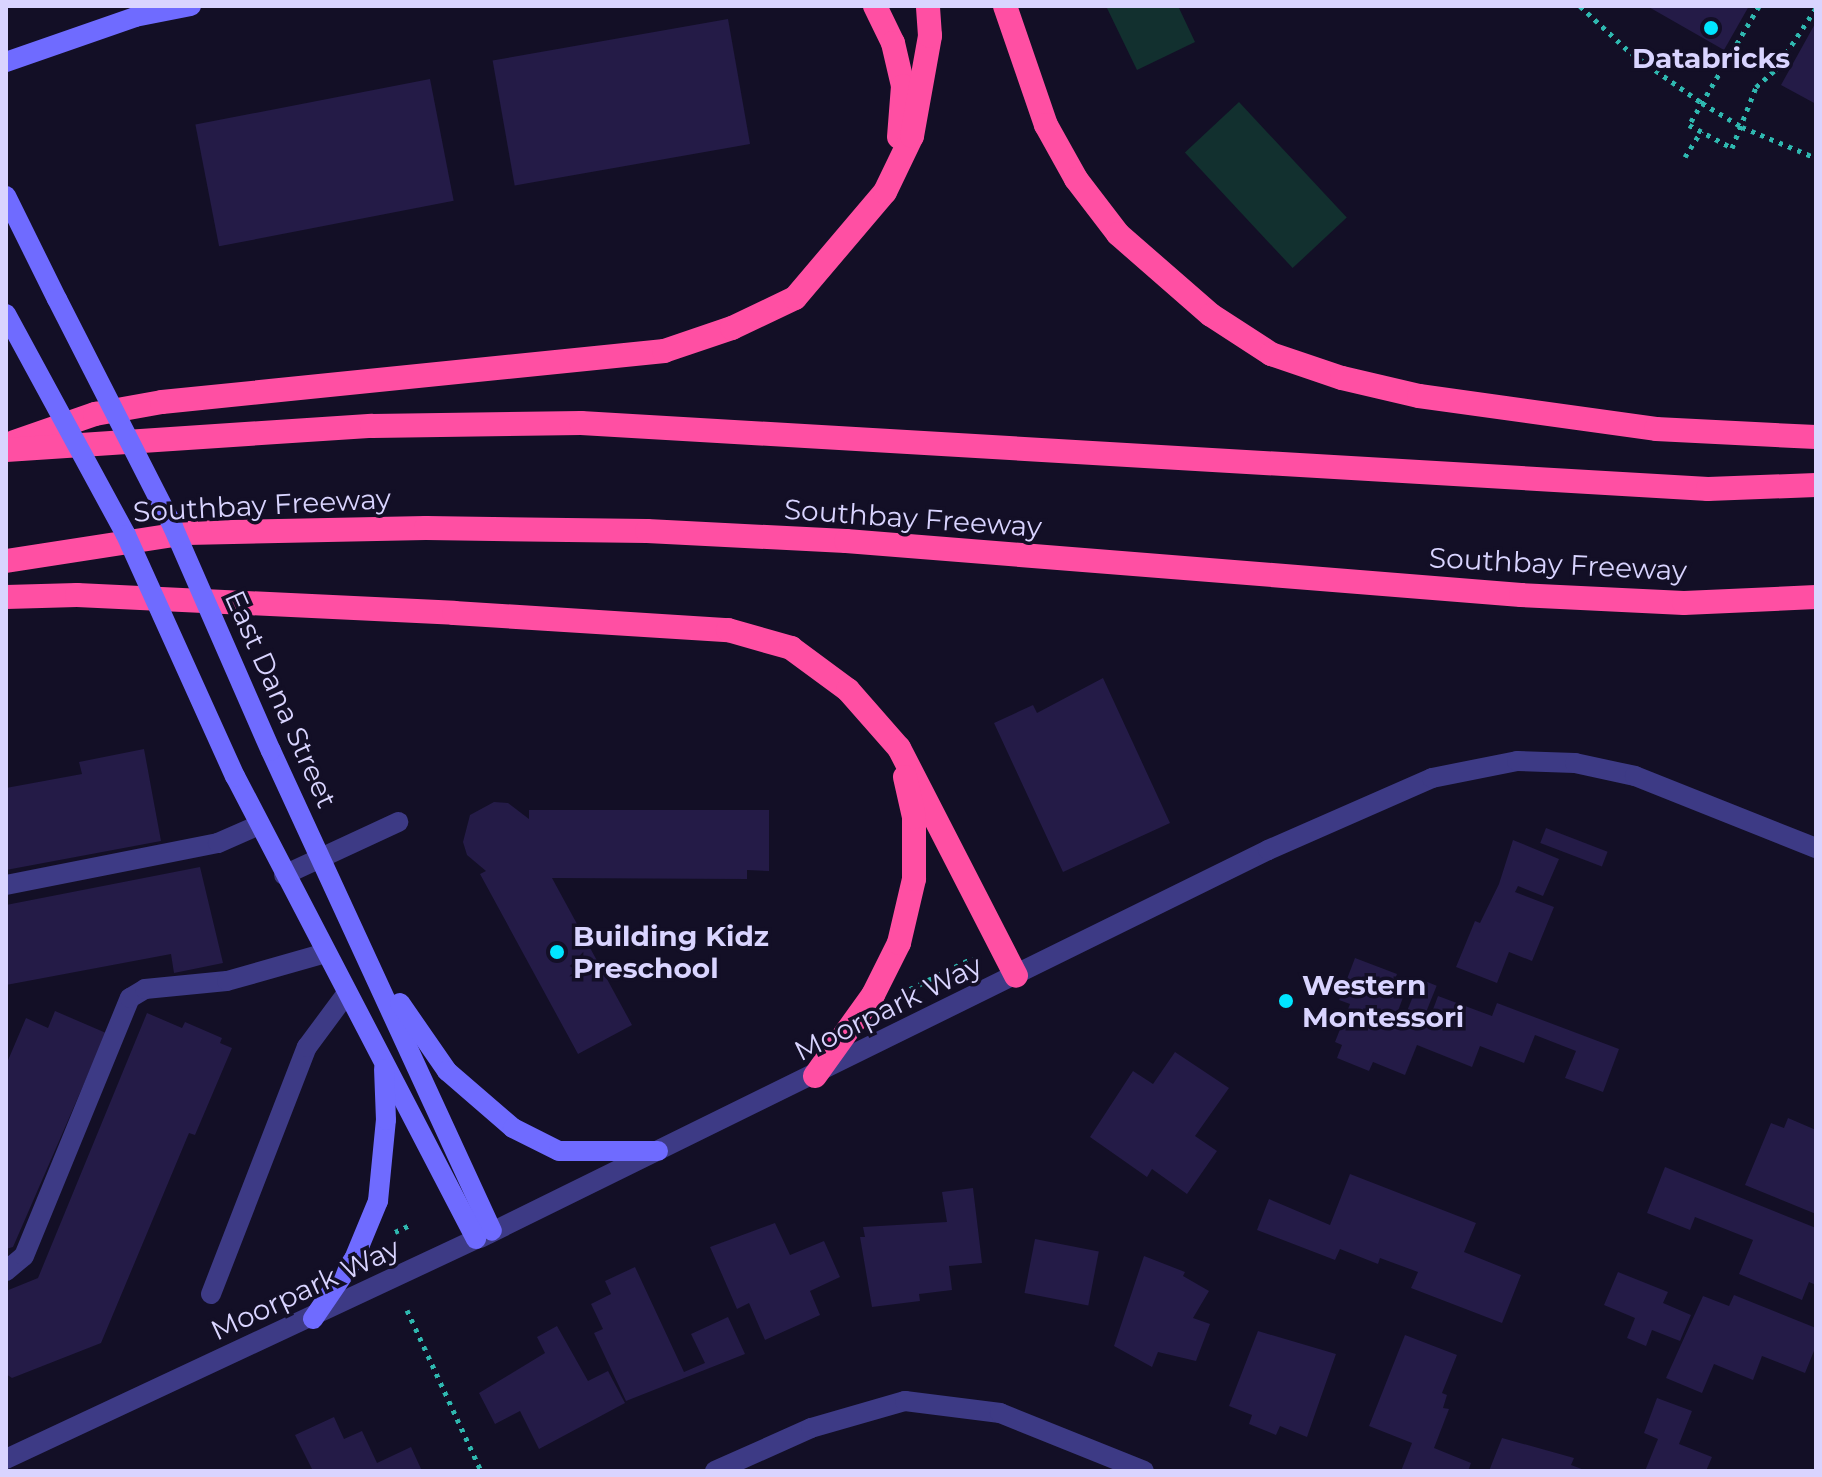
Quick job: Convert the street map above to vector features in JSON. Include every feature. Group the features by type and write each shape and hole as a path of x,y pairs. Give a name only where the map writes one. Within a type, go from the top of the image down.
{"highway":[{"path":"848,242 882,189 900,132 903,86 893,43 875,6"},
{"path":"6,447 95,414 162,402 664,351 732,328 795,298 848,242 885,192 912,136 926,74 928,6"},
{"path":"1005,6 1046,125 1076,179 1109,223 1211,315 1271,354 1342,378 1419,396 1656,429 1816,437"},
{"path":"6,447 372,426 581,423 1708,489 1816,485"},
{"name":"Southbay Freeway","path":"6,561 187,533 426,528 647,531 846,541 1521,595 1684,603 1816,597"},
{"path":"6,597 77,595 728,630 791,648 848,690 899,748 1016,976"},
{"path":"815,1076 873,995 899,943 914,879 914,817 899,748"}],"main road":[{"path":"6,62 135,17 191,6"},
{"name":"East Dana Street","path":"6,196 173,527 271,751 370,960 484,1235"},
{"path":"6,314 126,535 235,776 284,875 384,1061 484,1235"},
{"path":"370,960 447,1071 513,1128 559,1151 658,1151"},
{"path":"313,1319 354,1259 378,1201 386,1120 384,1061"}],"street":[{"name":"Moorpark Way","path":"6,1459 313,1319 815,1076 1268,850 1424,781 1502,763 1575,763 1635,776 1816,848"},
{"path":"284,875 398,822"},
{"path":"6,885 218,843 259,825"},
{"path":"6,1271 24,1256 130,998 145,989 227,981 326,953"},
{"path":"211,1294 307,1047 347,993"},
{"path":"715,1471 811,1428 905,1401 1000,1413 1144,1471"}],"path":[{"path":"1580,6 1631,53 1702,103 1742,127 1816,158"},
{"path":"1759,6 1689,125 1732,148 1756,87 1775,70 1816,8"},
{"path":"1685,157 1701,131"},
{"path":"905,992 975,957"},
{"path":"407,1310 481,1471"}],"green space":[{"path":"1106,6 1178,6 1195,42 1137,70"},
{"path":"1239,102 1347,218 1293,268 1185,152"}],"building":[{"name":"Databricks","path":"1647,6 1749,6 1724,50"},
{"path":"728,19 750,144 515,186 493,61"},
{"path":"1816,22 1816,104 1781,85"},
{"path":"430,79 454,201 219,246 195,125"},
{"path":"1103,678 1170,823 1063,872 994,723 1033,705 1037,713"},
{"path":"144,749 161,841 6,870 6,788 82,774 79,762"},
{"name":"Building Kidz Preschool","path":"494,802 508,803 529,819 529,810 769,810 769,871 747,870 747,879 552,878 632,1025 578,1054 480,874 486,871 467,855 463,842 470,815"},
{"path":"1546,828 1608,852 1602,867 1540,843"},
{"path":"1513,840 1559,859 1543,896 1518,886 1515,892 1554,907 1532,961 1509,952 1497,983 1456,967 1475,921 1480,923 1499,884"},
{"path":"200,867 223,963 174,973 171,954 6,985 6,905"},
{"path":"1355,958 1397,974 1392,987 1405,992 1398,1011 1428,1023 1438,996 1492,1016 1497,1003 1619,1049 1603,1092 1565,1078 1576,1051 1535,1035 1524,1063 1480,1046 1472,1067 1417,1045 1405,1075 1373,1062 1369,1071 1337,1058 1342,1045 1335,1042 1350,1004 1339,1000"},
{"path":"1420,979 1437,986 1424,1018 1407,1011"},
{"path":"55,1011 106,1033 13,1247 6,1249 6,1065 26,1018 48,1028"},
{"path":"147,1013 182,1028 185,1022 222,1038 220,1043 232,1048 195,1135 189,1133 101,1343 12,1378 6,1374 6,1291 38,1278"},
{"path":"1175,1052 1229,1088 1195,1136 1217,1151 1187,1194 1152,1169 1147,1177 1090,1137 1133,1071 1153,1084"},
{"path":"1788,1118 1816,1130 1816,1214 1745,1185 1771,1123 1784,1128"},
{"path":"1665,1167 1816,1228 1816,1285 1809,1282 1802,1300 1739,1274 1753,1240 1695,1217 1690,1230 1647,1213"},
{"path":"1350,1174 1476,1223 1464,1252 1521,1275 1502,1323 1411,1288 1418,1272 1380,1258 1378,1264 1340,1249 1335,1260 1257,1230 1269,1199 1330,1225"},
{"path":"973,1188 982,1263 949,1266 952,1290 919,1294 920,1301 872,1307 860,1237 865,1237 863,1227 947,1222 942,1192"},
{"path":"775,1223 790,1255 824,1241 840,1277 810,1291 820,1315 765,1340 749,1303 737,1309 710,1247"},
{"path":"1035,1239 1099,1251 1088,1305 1025,1293"},
{"path":"1144,1256 1185,1272 1183,1276 1209,1291 1193,1318 1210,1324 1196,1361 1158,1352 1152,1367 1114,1346"},
{"path":"635,1267 684,1372 705,1363 691,1334 728,1317 745,1354 626,1401 594,1333 603,1329 591,1304 611,1294 605,1281"},
{"path":"1618,1272 1668,1292 1663,1303 1691,1315 1680,1341 1652,1330 1646,1346 1627,1338 1635,1318 1604,1305"},
{"path":"1734,1295 1816,1328 1816,1346 1805,1373 1762,1356 1753,1380 1714,1364 1702,1393 1666,1378 1703,1296 1729,1306"},
{"path":"557,1326 588,1381 608,1371 625,1403 539,1449 520,1411 495,1424 479,1393 545,1353 537,1337"},
{"path":"1258,1331 1336,1354 1307,1437 1280,1426 1276,1435 1249,1424 1252,1415 1229,1406"},
{"path":"1405,1335 1457,1355 1442,1393 1447,1395 1443,1408 1449,1409 1434,1448 1471,1463 1468,1471 1401,1471 1412,1443 1369,1426"},
{"path":"1657,1398 1692,1411 1679,1444 1712,1457 1706,1471 1645,1471 1658,1439 1644,1433"},
{"path":"334,1417 344,1439 362,1431 377,1463 411,1447 422,1471 313,1471 295,1435"},
{"path":"1502,1438 1574,1458 1571,1465 1587,1471 1489,1471"}],"place":[{"name":"Databricks","path":"1711,28"},
{"name":"Building Kidz Preschool","path":"557,952"},
{"name":"Western Montessori","path":"1286,1001"}]}
